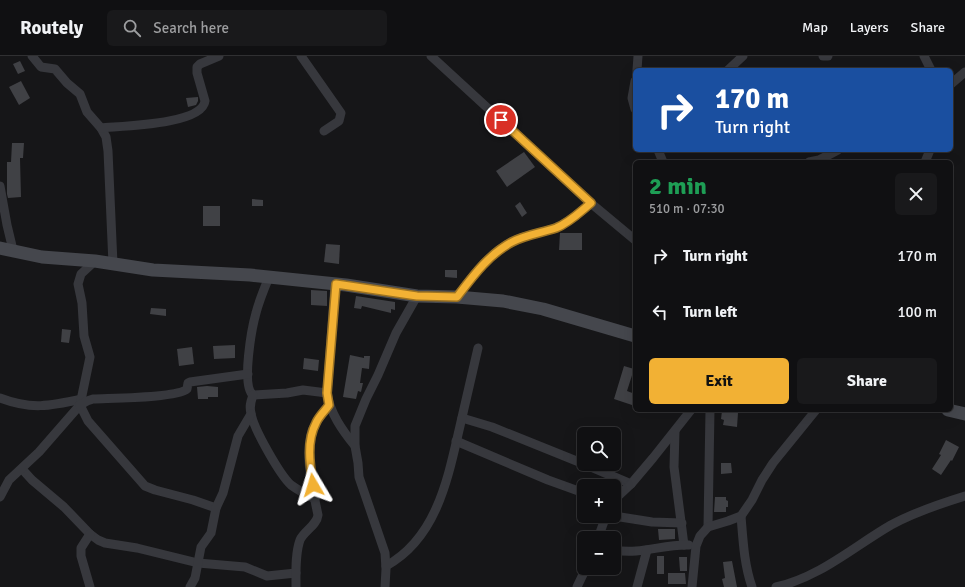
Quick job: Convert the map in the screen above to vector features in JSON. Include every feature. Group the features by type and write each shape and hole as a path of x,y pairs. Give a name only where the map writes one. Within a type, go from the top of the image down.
{"street":[{"path":"32,56 40,67 55,69 66,83 78,92 87,112 101,128 106,137 108,151 113,264"},
{"path":"301,56 341,113 339,121 324,131"},
{"path":"431,56 591,203 633,238"},
{"path":"637,68 638,56"},
{"path":"730,68 743,56"},
{"path":"823,56 828,56"},
{"path":"924,56 930,68"},
{"path":"101,128 166,123 200,111 205,101 196,70 200,64 213,57"},
{"path":"953,82 965,72"},
{"path":"819,160 834,152"},
{"path":"0,187 6,225 6,249 42,257 95,261 153,270 269,277 336,284 417,296 457,297 504,301 543,308 633,335"},
{"path":"457,297 493,254 511,242 557,227 569,221 591,203"},
{"path":"0,497 10,480 22,469 81,402 90,357 84,336 82,303 78,284 81,274 95,261"},
{"path":"253,395 248,386 249,352 256,312 269,277"},
{"path":"336,284 327,393 329,405 346,435 355,446"},
{"path":"385,587 385,553 359,477 355,446 355,426 396,333 417,296"},
{"path":"386,566 404,555 423,532 445,488 478,348"},
{"path":"0,398 16,404 42,406 81,402 93,399 154,396 183,392 187,389 188,383 190,382 248,374"},
{"path":"253,395 287,393 303,390 327,393"},
{"path":"253,395 250,402 251,414 262,442 291,485 315,499"},
{"path":"81,402 88,421 145,486 150,489 193,500 216,508"},
{"path":"296,587 297,553 300,541 305,532 318,518 310,468 309,448 316,421 329,405"},
{"path":"953,411 965,414"},
{"path":"621,493 654,458 689,412"},
{"path":"708,527 710,412"},
{"path":"692,587 696,546 700,536 708,527 741,516 773,463 814,412"},
{"path":"190,587 195,578 201,547 211,533 216,508 223,493 238,436 251,414"},
{"path":"462,418 492,427 577,461"},
{"path":"675,429 674,467 678,508 682,523 684,545"},
{"path":"456,441 548,480 577,490"},
{"path":"22,469 32,480 64,507 90,534 105,543 137,548 198,563 237,566 267,576 296,573"},
{"path":"600,471 631,484"},
{"path":"776,587 798,581 836,562 891,526 917,512 965,496"},
{"path":"741,516 744,554 748,577 752,587"},
{"path":"621,517 652,522 682,523"},
{"path":"90,534 81,548 81,556 90,587"},
{"path":"621,551 634,552 667,546 696,546"},
{"path":"637,587 648,550"},
{"path":"577,587 583,575"}],"building":[{"path":"20,61 25,71 18,74 13,64"},
{"path":"21,81 30,98 19,105 9,87"},
{"path":"198,97 196,105 188,107 186,98"},
{"path":"12,143 24,143 23,158 20,158 21,197 8,198 7,162 11,162"},
{"path":"524,152 535,167 507,187 496,171"},
{"path":"252,199 263,200 263,206 252,206"},
{"path":"520,202 527,213 522,217 515,206"},
{"path":"203,206 220,206 220,226 203,226"},
{"path":"560,233 582,233 582,250 559,250"},
{"path":"326,244 340,245 339,264 324,262"},
{"path":"445,270 457,270 457,278 445,277"},
{"path":"311,290 327,291 327,306 311,305"},
{"path":"356,296 395,302 395,310 391,309 391,313 362,306 361,309 354,308"},
{"path":"151,308 166,309 166,316 150,314"},
{"path":"62,329 71,330 69,343 61,342"},
{"path":"235,345 235,358 214,359 213,346"},
{"path":"192,347 194,364 179,366 177,349"},
{"path":"350,355 364,358 364,356 370,356 369,369 362,368 360,383 363,383 361,392 358,391 356,399 343,397"},
{"path":"304,358 319,360 318,371 303,369"},
{"path":"624,366 633,369 627,391 633,393 633,405 614,399"},
{"path":"197,387 218,387 218,397 198,399"},
{"path":"722,412 738,413 737,427 723,425 724,420 721,419"},
{"path":"946,440 959,447 952,461 951,460 941,475 932,469 941,455 939,454"},
{"path":"721,463 731,463 732,473 721,474"},
{"path":"715,497 726,497 728,507 726,507 726,512 714,512"},
{"path":"658,529 675,529 675,539 659,540"},
{"path":"657,556 664,556 664,574 657,574"},
{"path":"679,557 687,557 687,571 680,571"},
{"path":"732,561 737,587 724,587 722,579 725,578 723,562"},
{"path":"668,573 685,573 686,584 668,584"}],"route":[{"path":"313,485 309,448 316,421 329,405 327,393 336,284 417,296 457,297 493,254 511,242 557,227 569,221 591,203 525,144 501,120"}]}
